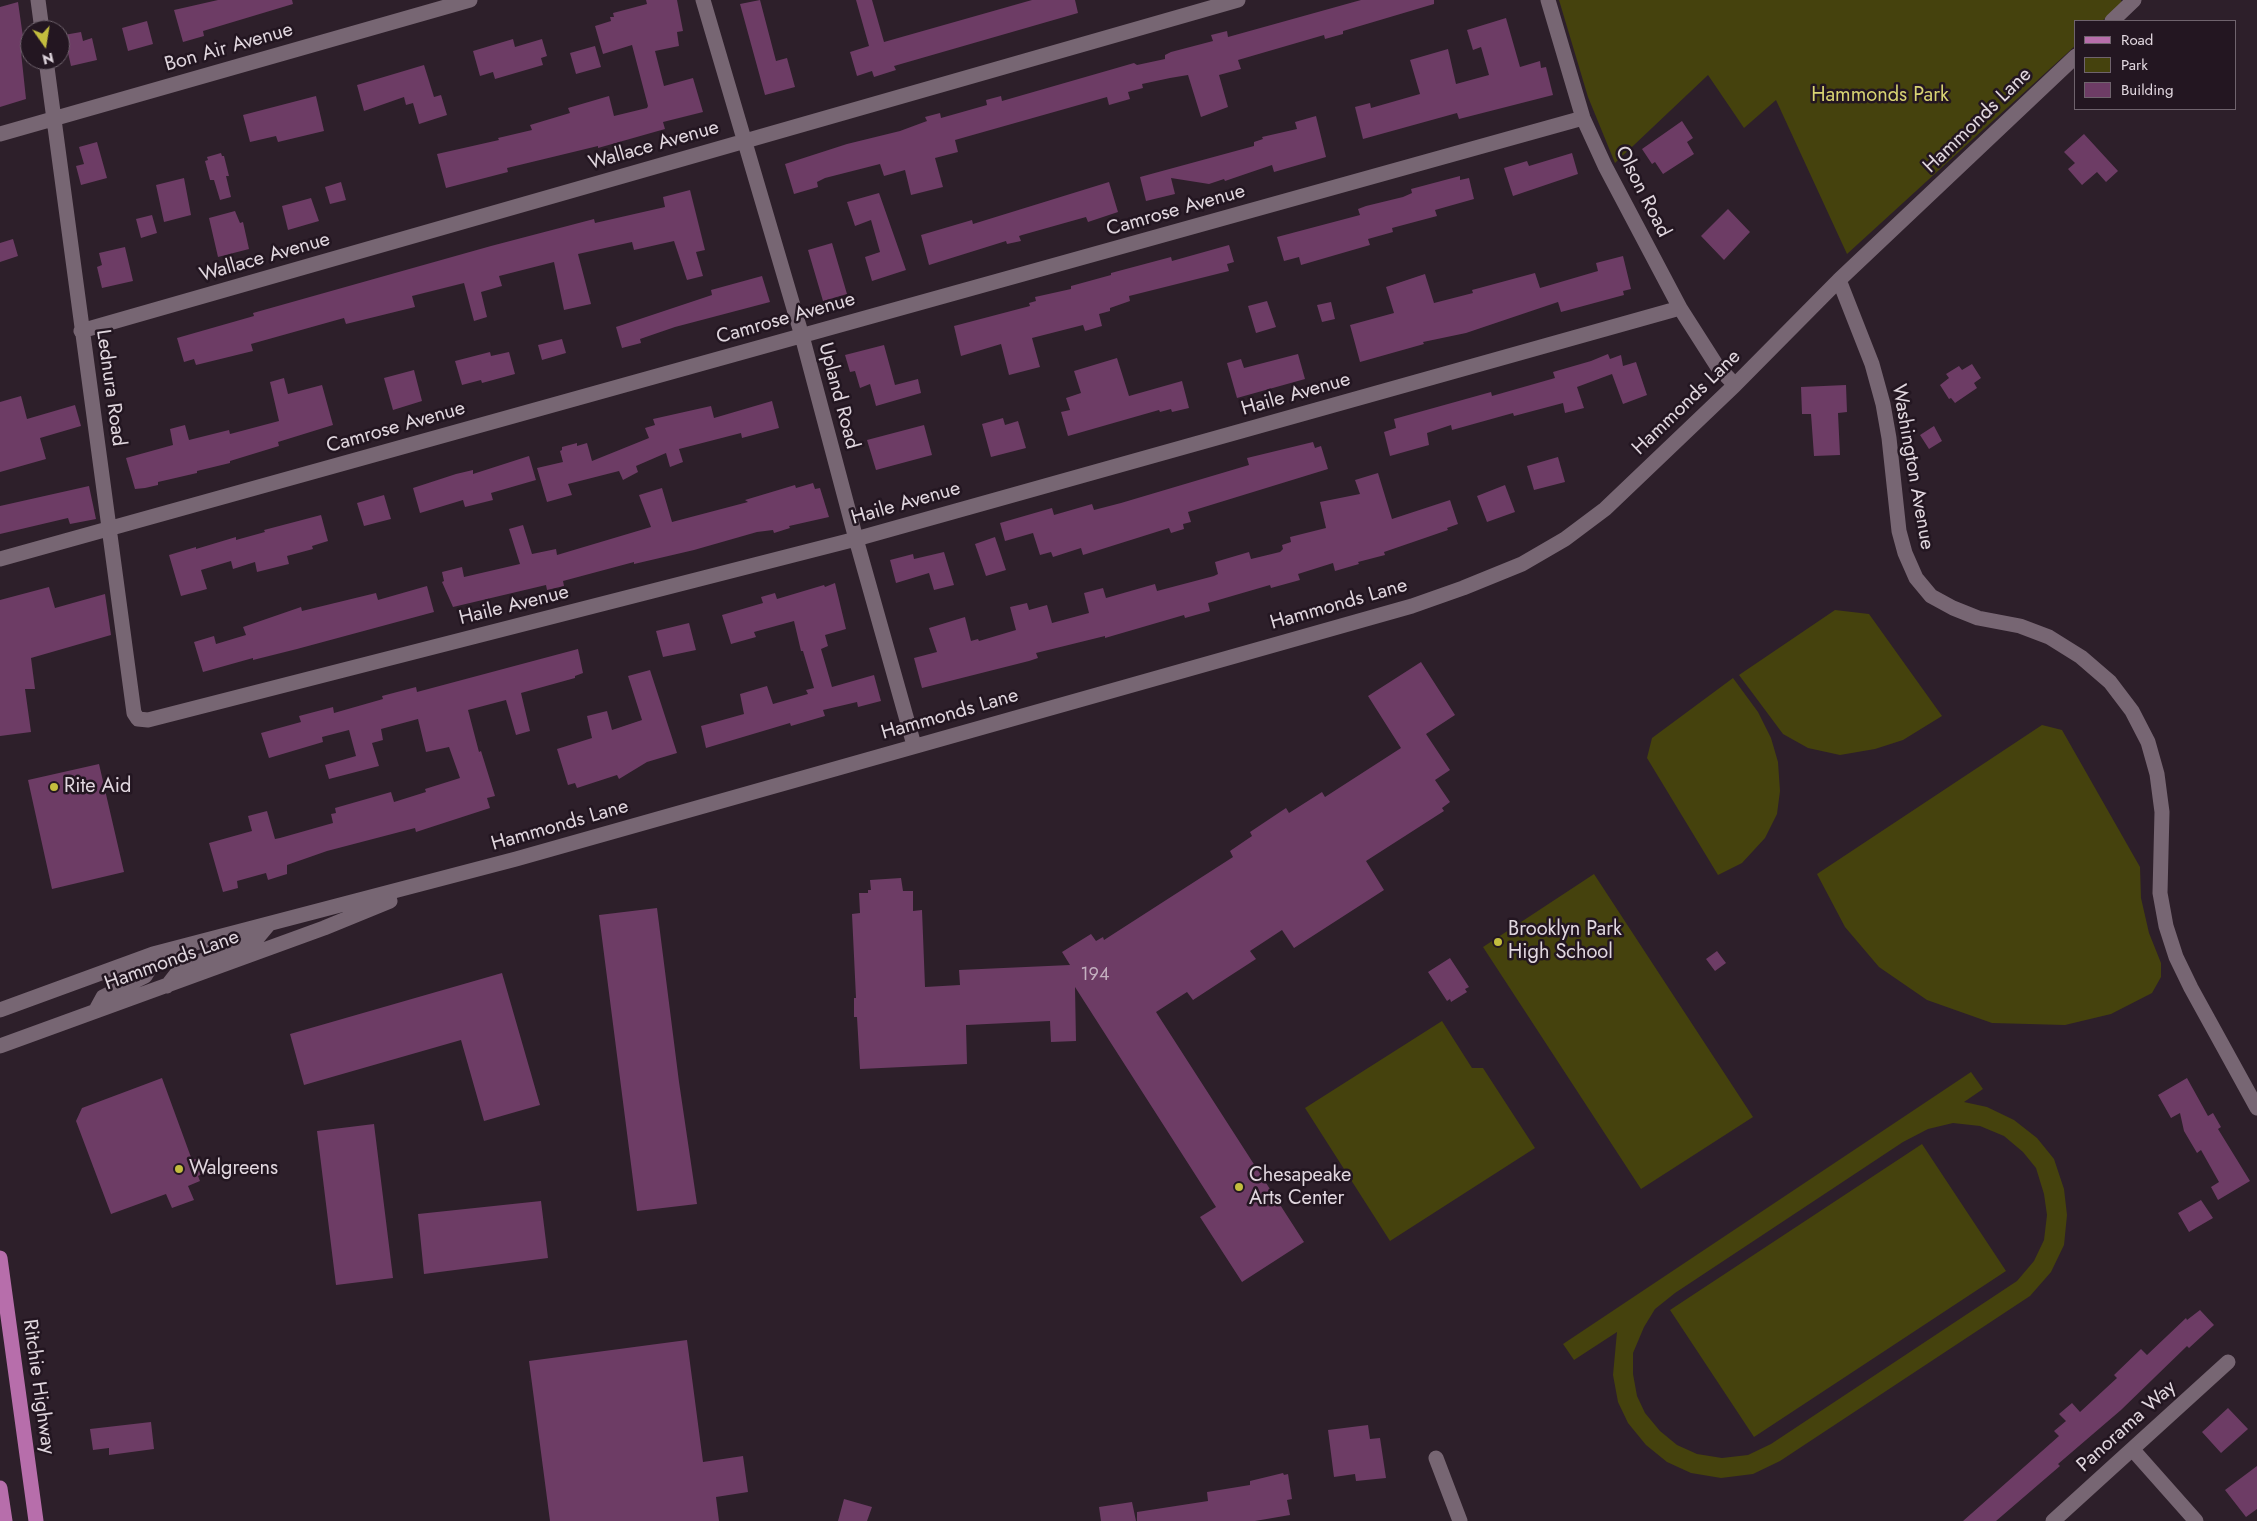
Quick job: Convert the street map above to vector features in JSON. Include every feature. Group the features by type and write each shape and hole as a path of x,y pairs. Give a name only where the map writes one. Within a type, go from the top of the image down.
{"main road":[{"name":"Ritchie Highway","path":"0,1258 36,1521"},
{"path":"0,1488 4,1521"}],"street":[{"path":"38,0 41,20"},
{"name":"Bon Air Avenue","path":"0,134 470,0"},
{"name":"Upland Road","path":"704,0 802,336 856,539 914,745"},
{"name":"Wallace Avenue","path":"81,331 1238,0"},
{"name":"Olson Road","path":"1548,0 1583,118 1606,166 1680,308 1717,366 1735,385"},
{"path":"2113,20 2133,1"},
{"name":"Hammonds Lane","path":"0,1010 153,954 440,880 1412,606 1522,564 1565,539 1605,509 1735,385 1839,280 2074,58"},
{"name":"Lednura Road","path":"47,70 81,331 110,529 134,713 138,720"},
{"name":"Camrose Avenue","path":"0,560 1583,118"},
{"name":"Washington Avenue","path":"1839,280 1872,364 1883,404 1889,438 1899,531 1905,552 1916,578 1931,596 1952,608 1978,618 2020,626 2049,637 2081,657 2110,682 2132,711 2148,742 2157,774 2162,812 2160,893 2166,926 2176,957 2191,988 2257,1108"},
{"name":"Haile Avenue","path":"138,720 148,720 856,539 1680,308"},
{"name":"Hammonds Lane","path":"0,1046 324,928 440,880"},
{"path":"167,986 181,968 254,942 269,924"},
{"path":"97,1010 103,997 145,976 154,963 153,954"},
{"name":"Panorama Way","path":"2053,1521 2228,1362"},
{"path":"2132,1450 2196,1521"},
{"path":"1436,1458 1460,1521"}],"green space":[{"name":"Hammonds Park","path":"1559,0 2121,0 2122,3 2103,20 2074,20 2074,47 1847,254 1776,100 1744,128 1708,75 1615,163 1588,97"},
{"path":"1835,610 1869,614 1942,716 1903,740 1875,749 1840,755 1808,748 1783,734 1739,675"},
{"path":"1733,678 1758,712 1771,738 1778,762 1780,791 1777,814 1765,838 1742,863 1718,875 1647,758 1652,738"},
{"path":"2042,725 2062,730 2140,867 2141,898 2149,933 2161,963 2161,977 2152,993 2111,1014 2065,1025 1992,1023 1927,1000 1879,967 1845,927 1817,874"},
{"path":"1594,874 1753,1117 1641,1189 1483,947"},
{"path":"1442,1021 1472,1068 1483,1068 1535,1148 1390,1241 1305,1108"},
{"path":"1971,1072 1983,1089 1964,1102 1987,1107 2014,1120 2037,1138 2054,1159 2064,1189 2067,1215 2064,1245 2051,1272 2030,1296 1780,1461 1753,1474 1721,1478 1691,1473 1667,1462 1646,1445 1628,1423 1618,1402 1613,1375 1617,1332 1574,1360 1563,1344","holes":["1953,1123 1980,1126 2004,1136 2023,1152 2036,1168 2044,1194 2047,1215 2044,1240 2034,1261 2017,1281 1771,1444 1748,1455 1722,1458 1697,1454 1677,1445 1660,1431 1645,1413 1637,1396 1633,1374 1633,1353 1644,1327 1655,1309 1675,1293 1903,1142 1928,1129"]},
{"path":"1922,1144 2006,1271 1754,1437 1670,1310"}],"building":[{"path":"218,0 292,0 293,4 203,31 204,36 183,42 174,10"},
{"path":"646,0 677,0 683,31 677,32 679,46 655,51 664,86 693,78 703,112 663,122 665,129 598,148 598,146 507,168 508,172 446,188 437,154 499,140 498,138 532,130 530,125 570,113 568,108 609,96 614,116 647,108 632,45 603,54 595,26 611,21 610,17 614,17 613,13 647,4"},
{"path":"760,0 776,61 787,58 795,87 765,95 740,4"},
{"path":"856,0 872,0 884,42 1032,0 1075,0 1078,13 894,66 896,70 874,77 872,71 857,76 850,52 869,46"},
{"path":"1361,0 1434,0 1434,4 1343,31 1343,34 1325,39 1324,35 1238,60 1241,69 1219,75 1228,107 1201,117 1188,75 1170,78 1142,84 1143,88 1128,92 1130,99 1109,105 1107,97 955,140 958,152 935,158 943,187 911,195 905,170 884,176 880,164 825,178 817,182 818,187 794,194 785,164 847,144 900,131 927,121 925,117 940,113 941,118 987,105 986,100 1001,96 1002,101 1134,63 1137,65 1165,59 1165,55 1171,52 1213,41 1211,35 1227,31 1228,37"},
{"path":"18,2 21,20 20,70 23,70 26,99 0,107 0,7"},
{"path":"1506,18 1520,67 1540,61 1541,68 1546,67 1553,95 1459,119 1457,113 1363,139 1355,107 1370,103 1371,108 1420,94 1410,60 1448,49 1456,84 1489,75 1481,47 1473,50 1467,30"},
{"path":"147,21 153,44 128,51 122,28"},
{"path":"81,32 83,41 92,38 97,60 71,66 70,34"},
{"path":"513,39 515,47 542,39 547,56 541,58 543,65 495,79 493,72 480,76 473,51"},
{"path":"595,46 601,67 576,74 570,53"},
{"path":"424,65 434,97 441,95 447,115 419,124 413,103 406,105 404,97 364,111 357,85"},
{"path":"316,96 324,131 278,142 276,136 250,142 243,115"},
{"path":"1316,116 1326,157 1274,172 1272,165 1225,181 1224,179 1209,184 1171,178 1175,194 1146,201 1140,177 1254,146 1254,142 1263,139 1262,137 1297,129 1295,122"},
{"path":"1682,121 1693,138 1687,142 1694,154 1663,174 1655,162 1652,164 1642,149"},
{"path":"2084,134 2118,171 2106,182 2097,172 2082,185 2068,169 2075,163 2064,152"},
{"path":"97,142 107,178 81,185 76,166 84,164 79,147"},
{"path":"221,153 224,156 229,176 226,176 231,197 220,200 214,180 210,180 205,161 208,160 207,157"},
{"path":"1572,153 1578,174 1513,196 1504,168 1527,161 1529,166"},
{"path":"1460,176 1460,180 1469,178 1474,199 1435,210 1437,216 1392,228 1393,232 1368,239 1370,245 1301,265 1299,257 1284,261 1277,237 1360,215 1358,209 1403,197 1412,193 1411,189"},
{"path":"184,178 191,215 164,222 156,185"},
{"path":"341,182 346,200 330,204 325,187"},
{"path":"1109,182 1118,212 1088,222 1086,217 1019,236 1021,241 1007,244 1006,241 929,265 921,235 972,220 973,224"},
{"path":"690,190 705,250 696,252 703,276 687,280 674,241 634,250 632,242 578,254 591,304 564,310 554,262 499,276 502,286 481,292 487,317 474,321 464,283 412,296 415,307 346,324 344,318 251,344 253,351 196,365 194,359 184,362 177,338 254,316 253,313 491,246 594,219 595,223 665,207 663,197"},
{"path":"879,193 906,270 872,281 865,257 880,252 871,220 855,226 847,202"},
{"path":"311,198 319,221 288,230 282,206"},
{"path":"1728,209 1750,232 1724,260 1701,236"},
{"path":"235,211 240,223 243,222 249,249 218,257 209,218"},
{"path":"152,215 157,233 141,238 136,219"},
{"path":"13,239 18,256 0,262 0,243"},
{"path":"832,243 847,294 823,301 808,250"},
{"path":"1229,245 1234,262 1227,264 1229,271 1129,296 1130,301 1099,314 1102,326 1085,331 1083,325 1032,338 1040,367 1009,375 1001,344 961,356 954,326 1030,306 1029,303 1036,301 1035,297 1071,289 1071,286 1111,275 1111,273 1171,257 1172,261"},
{"path":"125,247 133,281 102,288 97,267 102,265 99,253"},
{"path":"1623,256 1631,289 1623,291 1624,295 1561,312 1558,302 1466,333 1423,342 1424,344 1360,362 1350,325 1394,313 1386,287 1425,274 1434,303 1473,293 1472,290 1535,273 1540,288 1598,271 1596,263"},
{"path":"762,276 770,302 675,327 640,339 641,343 622,348 616,327 712,295 711,290"},
{"path":"1267,301 1276,327 1256,333 1248,306"},
{"path":"1331,302 1335,319 1322,322 1317,305"},
{"path":"562,339 566,353 542,360 538,345"},
{"path":"884,345 895,385 918,379 921,393 876,406 870,384 860,388 855,371 850,372 845,355"},
{"path":"490,352 491,356 509,352 515,374 482,383 481,380 462,385 455,361"},
{"path":"1298,354 1305,379 1237,398 1227,363 1241,359 1244,368"},
{"path":"1608,354 1610,359 1621,355 1623,366 1636,362 1647,395 1623,404 1612,374 1577,387 1584,408 1565,413 1563,403 1514,416 1513,413 1452,430 1451,425 1427,433 1429,445 1390,456 1384,432 1396,428 1394,419 1491,392 1492,396 1555,378 1553,372"},
{"path":"1117,358 1129,396 1182,381 1189,408 1172,412 1171,409 1160,412 1159,410 1068,436 1061,412 1070,410 1066,398 1081,393 1074,371"},
{"path":"1972,364 1981,378 1974,383 1977,388 1955,403 1951,398 1949,399 1940,385 1949,378 1946,374 1959,366 1962,370"},
{"path":"414,370 422,401 393,410 384,378"},
{"path":"284,378 288,394 322,385 333,425 278,442 279,446 230,461 230,463 158,482 158,485 135,489 126,458 173,445 170,429 185,425 189,440 229,430 230,434 279,421 270,382"},
{"path":"1846,385 1847,412 1838,413 1840,455 1814,456 1811,414 1802,414 1801,387"},
{"path":"21,396 27,419 75,405 81,426 40,438 46,459 0,472 0,402"},
{"path":"772,401 779,428 742,438 741,433 679,449 683,462 670,467 666,453 636,466 638,472 623,480 619,471 568,484 572,495 547,502 537,468 563,462 560,451 562,447 577,443 577,446 587,443 592,461 649,438 645,428 655,425 653,419 711,406 714,418"},
{"path":"1003,418 1005,425 1018,421 1026,448 991,457 982,424"},
{"path":"924,425 932,455 876,470 867,440"},
{"path":"1934,426 1942,441 1929,449 1920,435"},
{"path":"1313,442 1315,448 1321,446 1328,469 1188,512 1191,522 1183,524 1184,529 1171,533 1169,528 1083,555 1081,548 1053,557 1051,552 1040,555 1033,533 1005,541 1000,523 1052,508 1054,515 1092,504 1094,510 1249,465 1247,458"},
{"path":"529,456 536,480 491,493 493,500 465,507 463,500 420,513 413,488 473,470 473,474"},
{"path":"1558,457 1565,482 1534,490 1527,466"},
{"path":"1378,473 1392,519 1450,500 1458,524 1447,528 1448,530 1384,552 1385,555 1358,562 1359,564 1335,571 1333,563 1298,574 1300,580 1271,588 1270,585 1208,603 1210,611 1185,618 1184,615 1105,638 1105,636 1036,653 1038,658 1029,661 922,688 914,658 937,652 929,628 965,617 971,641 978,639 979,641 1016,630 1010,607 1027,603 1029,610 1047,605 1052,623 1089,613 1084,593 1103,588 1106,598 1155,584 1157,591 1214,576 1218,574 1215,562 1249,552 1251,559 1280,552 1283,549 1282,545 1291,542 1290,537 1326,528 1320,502 1360,494 1355,480"},
{"path":"813,483 815,489 820,488 829,517 789,526 790,528 774,533 773,530 757,532 694,550 634,564 634,562 563,581 564,586 547,590 546,585 453,607 442,582 444,581 442,572 462,567 464,577 520,564 509,529 523,525 532,554 556,549 557,555 651,527 639,495 662,488 672,522 748,502 745,500 795,485 796,488"},
{"path":"1505,485 1515,512 1487,522 1477,496"},
{"path":"89,486 96,519 70,524 68,518 0,534 0,506"},
{"path":"384,495 391,519 364,526 357,503"},
{"path":"321,515 328,541 312,546 313,549 287,556 289,564 257,572 255,562 233,569 231,561 201,570 207,589 181,596 169,555 236,537 236,540 265,532 264,530"},
{"path":"995,537 1006,570 986,576 975,544"},
{"path":"944,552 954,585 934,590 929,573 896,583 890,560 913,554 914,559"},
{"path":"835,583 846,629 825,635 828,646 821,649 832,687 874,675 881,701 858,707 857,702 823,710 825,716 791,726 790,723 706,748 701,726 744,714 740,694 767,686 773,704 808,694 806,690 814,688 803,651 801,651 794,621 754,632 756,637 731,644 722,615 763,603 761,597 775,593 777,599"},
{"path":"427,586 434,612 203,672 194,642 214,636 216,644 246,635 243,627 301,607 302,611 376,593 378,600"},
{"path":"49,587 55,608 105,594 111,635 31,658 35,689 25,689 31,732 0,736 0,600"},
{"path":"689,623 696,650 663,657 656,631"},
{"path":"578,649 583,673 575,676 575,678 521,693 530,731 516,735 506,700 468,710 479,752 481,751 495,796 487,798 490,808 416,832 415,828 327,851 287,865 287,874 268,880 266,873 237,881 238,888 223,892 209,843 252,831 248,816 267,811 275,839 333,823 331,814 336,813 335,808 391,792 394,802 426,792 425,789 460,778 449,747 426,752 418,719 381,729 383,740 372,743 379,766 329,779 325,765 356,756 349,730 322,737 323,742 269,758 261,733 301,722 299,716 333,707 334,713 383,699 382,696 416,687 417,692"},
{"path":"1421,662 1455,715 1426,734 1450,770 1435,780 1450,802 1442,808 1444,811 1366,861 1384,890 1294,948 1282,930 1250,951 1256,959 1193,1000 1187,992 1156,1012 1304,1242 1242,1282 1200,1217 1216,1207 1075,987 1076,1041 1051,1042 1050,1021 966,1025 967,1064 860,1069 857,1017 854,1017 854,998 856,998 852,914 860,913 859,893 868,893 868,890 871,890 870,880 901,878 903,891 913,891 913,911 922,910 925,987 960,985 959,970 1070,965 1062,952 1091,934 1096,941 1103,937 1104,940 1233,857 1230,851 1252,836 1250,832 1286,808 1289,813 1322,792 1325,797 1401,748 1368,696"},
{"path":"650,670 677,753 647,762 619,779 617,775 577,788 575,783 568,785 557,749 592,738 587,716 607,711 612,730 642,720 628,676"},
{"name":"Rite Aid","path":"99,764 124,872 52,889 28,780"},
{"path":"657,908 697,1204 637,1211 599,915"},
{"path":"1717,951 1726,963 1715,971 1706,959"},
{"path":"1450,958 1469,987 1465,989 1467,992 1451,1002 1450,999 1447,1001 1428,972"},
{"path":"502,973 540,1105 484,1121 461,1040 304,1085 290,1034"},
{"name":"Walgreens","path":"162,1078 192,1160 196,1159 202,1174 198,1176 200,1181 188,1186 194,1200 172,1208 166,1194 111,1214 76,1121 82,1108"},
{"path":"2187,1078 2208,1116 2213,1113 2221,1127 2218,1129 2250,1181 2218,1200 2211,1187 2219,1182 2201,1150 2197,1153 2184,1131 2180,1113 2171,1118 2158,1095"},
{"path":"374,1124 393,1278 336,1285 317,1131"},
{"path":"2201,1200 2213,1218 2189,1232 2178,1213"},
{"path":"541,1201 548,1258 424,1274 418,1214"},
{"path":"2200,1310 2214,1325 2189,1348 2187,1346 2121,1410 2058,1464 2060,1466 1996,1521 1963,1521 2059,1436 2054,1431 2066,1421 2059,1414 2072,1403 2080,1412 2117,1378 2114,1375 2141,1349 2147,1355 2186,1318 2187,1320"},
{"path":"687,1340 703,1462 743,1456 748,1492 716,1497 719,1521 550,1521 529,1361"},
{"path":"2228,1408 2248,1429 2221,1453 2202,1432"},
{"path":"151,1422 154,1449 109,1455 109,1448 93,1450 90,1429"},
{"path":"1368,1425 1370,1439 1380,1438 1386,1478 1356,1481 1355,1474 1334,1477 1328,1430"},
{"path":"2257,1466 2257,1509 2246,1517 2225,1490"},
{"path":"1283,1473 1284,1475 1288,1474 1292,1499 1287,1500 1290,1515 1255,1521 1137,1521 1137,1512 1208,1501 1207,1492 1250,1485 1250,1481"},
{"path":"844,1499 872,1507 867,1521 838,1521"},
{"path":"1132,1502 1136,1521 1101,1521 1099,1507"}],"place":[{"name":"Rite Aid","path":"54,787"},
{"name":"Brooklyn Park High School","path":"1498,942"},
{"name":"Walgreens","path":"179,1169"},
{"name":"Chesapeake Arts Center","path":"1239,1187"}]}
